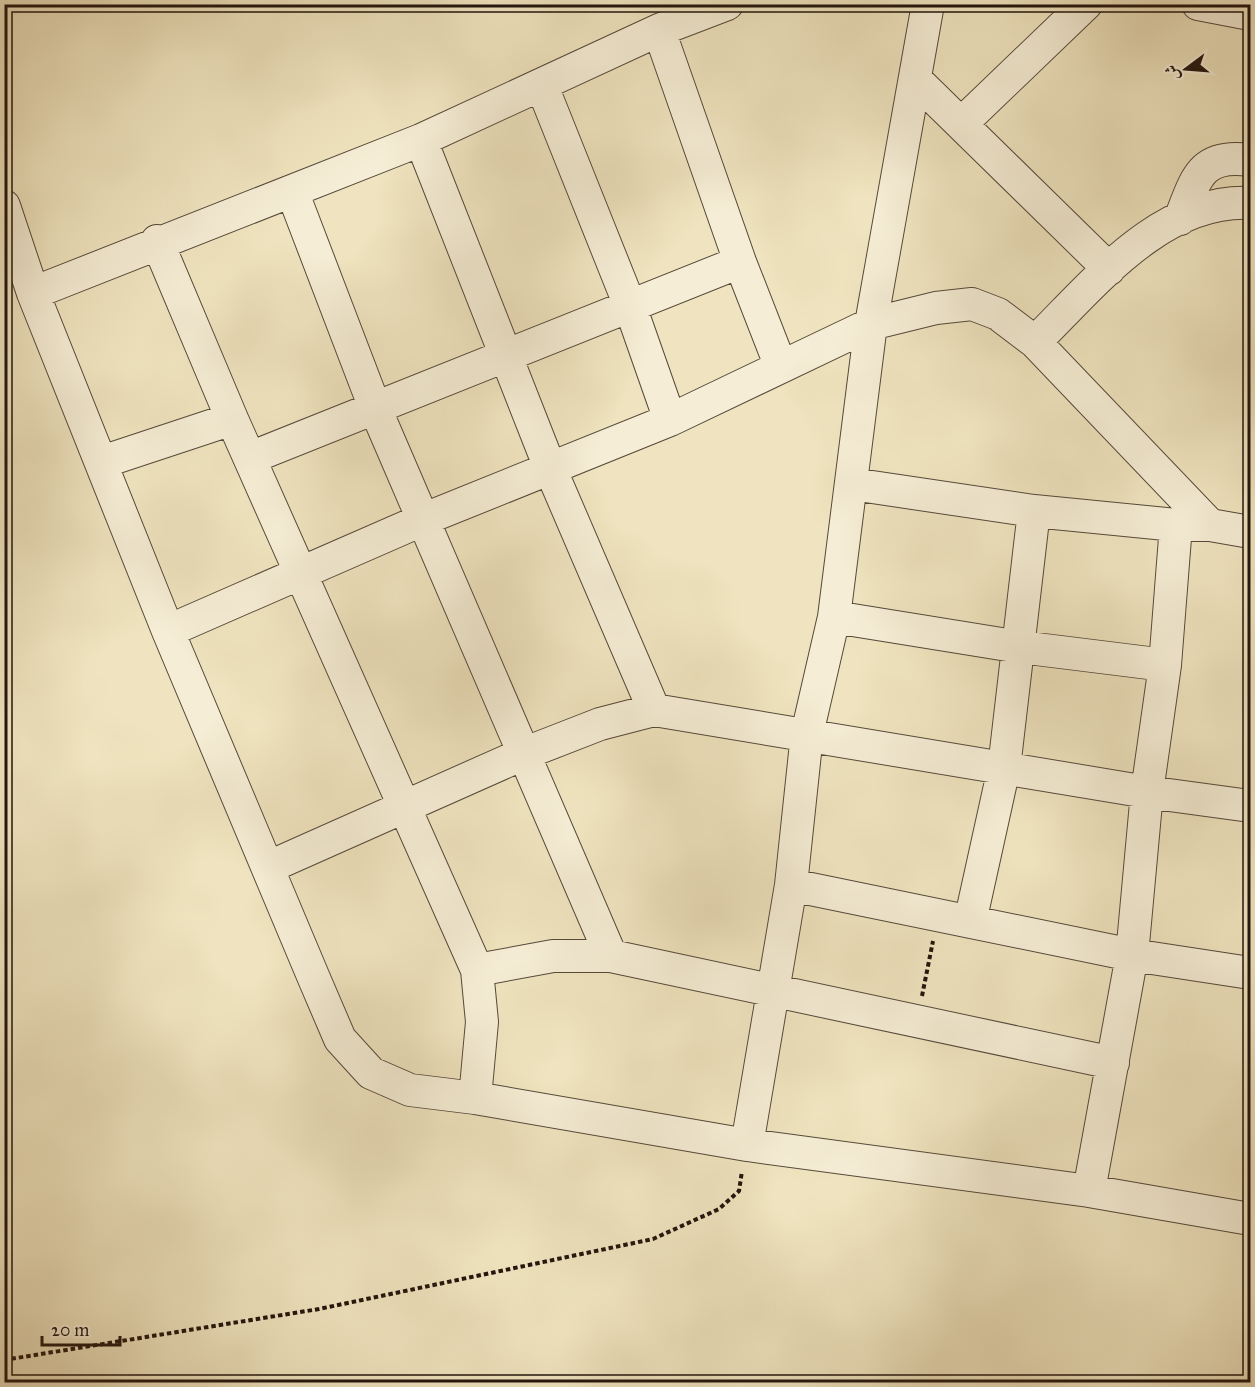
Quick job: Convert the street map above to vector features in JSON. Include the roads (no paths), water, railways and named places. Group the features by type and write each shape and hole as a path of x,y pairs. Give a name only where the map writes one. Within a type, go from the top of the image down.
{"street":[{"path":"33,293 421,140 659,30 727,4"},
{"path":"747,1145 791,885 807,734 834,617 871,324 928,4"},
{"path":"961,124 1086,4"},
{"path":"1198,4 1251,14"},
{"path":"659,30 740,262 781,367"},
{"path":"915,79 1109,269"},
{"path":"542,86 630,306 670,420"},
{"path":"421,140 550,468 654,710"},
{"path":"1180,219 1195,183 1206,165 1226,158 1251,160"},
{"path":"292,191 375,408 611,956"},
{"path":"1035,342 1109,269 1144,239 1180,219 1211,208 1251,202"},
{"path":"4,206 33,293 168,631 340,1039 371,1073 410,1090 475,1098 747,1145 1089,1191 1251,1219"},
{"path":"158,242 232,419 477,970 482,1022 475,1098"},
{"path":"250,458 740,262"},
{"path":"168,631 422,520 670,420 871,324 936,308 972,304 998,314 1035,342 1210,525"},
{"path":"102,462 232,419"},
{"path":"852,484 1034,511 1176,525 1210,525 1251,531"},
{"path":"970,922 1004,768 1020,647 1034,511"},
{"path":"1089,1191 1132,955 1147,792 1165,665 1176,525"},
{"path":"834,617 1020,647 1165,665"},
{"path":"268,867 523,754 600,724 654,710 1147,792 1251,806"},
{"path":"791,885 1132,955 1251,973"},
{"path":"477,970 553,956 611,956 1113,1063"}]}
